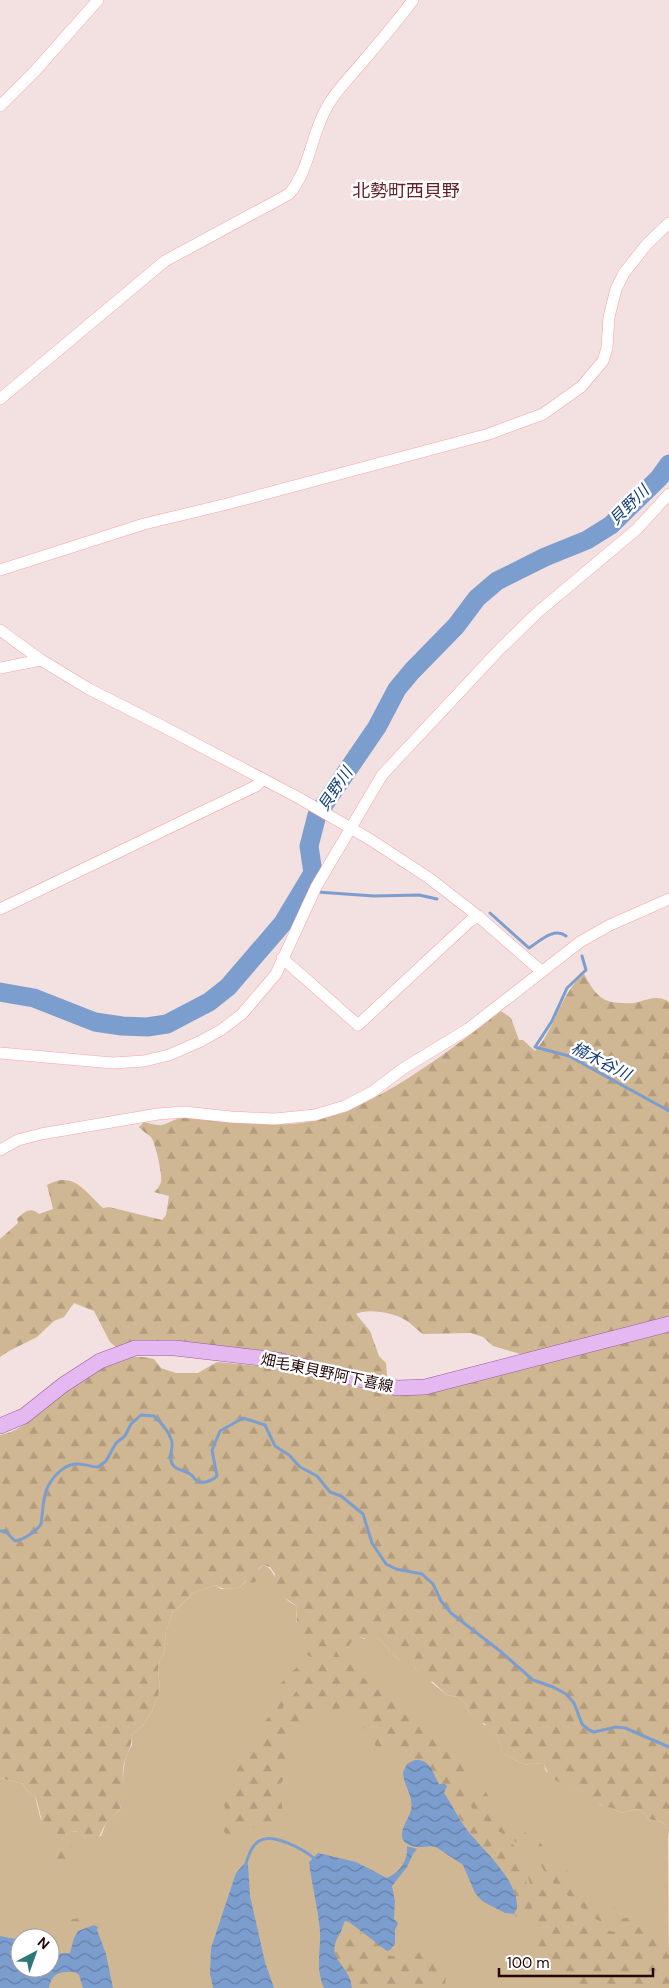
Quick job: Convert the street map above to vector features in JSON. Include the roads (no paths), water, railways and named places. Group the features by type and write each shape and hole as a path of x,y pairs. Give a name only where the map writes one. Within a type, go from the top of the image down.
{"main road":[{"name":"畑毛東貝野阿下喜線","path":"0,1426 24,1416 63,1385 100,1360 135,1348 175,1348 277,1360 396,1388 425,1387 669,1324"}],"street":[{"path":"0,106 36,70 98,0"},
{"path":"0,399 165,261 289,194 305,165 313,137 327,106 394,26 413,0"},
{"path":"0,570 144,524 227,504 489,434 543,414 581,387 603,361 607,348 609,317 616,289 624,273 647,244 669,223"},
{"path":"0,1053 113,1063 144,1061 169,1055 221,1030 242,1014 276,974 314,893 349,828 382,775 486,662 538,612 637,529 669,494"},
{"path":"0,630 41,660 89,689 299,798 371,840 429,878 478,916 541,972"},
{"path":"0,668 41,660"},
{"path":"0,909 256,786 263,779"},
{"path":"0,1150 18,1140 42,1134 158,1114 184,1112 276,1119 315,1115 345,1106 372,1092 404,1068 468,1028 580,942 610,925 669,899"},
{"path":"282,958 358,1026 470,921 478,916"}],"water":[{"path":"415,1760 425,1762 439,1784 447,1786 444,1793 464,1826 499,1866 512,1887 516,1898 517,1908 514,1914 505,1913 482,1901 475,1893 463,1865 436,1847 414,1847 403,1840 402,1832 412,1805 403,1772 407,1764"},
{"path":"407,1846 417,1849 407,1867 392,1886 395,1901 394,1919 398,1923 395,1930 395,1944 387,1951 349,1922 345,1921 334,1948 336,1958 350,1978 352,1988 324,1988 319,1966 319,1922 309,1862 318,1853 356,1862 387,1878 403,1865"},
{"path":"245,1863 248,1865 250,1896 265,1962 274,1988 213,1988 210,1974 211,1948 236,1873"},
{"path":"94,1925 98,1927 97,1930 106,1954 113,1988 83,1988 79,1975 75,1972 60,1973 60,1954 70,1953 78,1931"},
{"path":"0,1936 10,1938 10,1978 53,1978 49,1988 0,1988"}],"waterway":[{"name":"貝野川","path":"0,992 34,998 95,1022 122,1026 147,1027 167,1024 209,1002 228,987 283,923 313,873 309,846 317,815 377,727 397,689 412,671 456,626 477,598 497,581 545,557 587,540 611,525 659,478 669,464"},
{"name":"楠木谷川","path":"303,891 374,896 419,895 437,899"},
{"name":"楠木谷川","path":"490,913 529,948 552,934 557,933 566,936"},
{"name":"楠木谷川","path":"582,956 586,970 567,988 552,1021 535,1047 569,1056 669,1111"},
{"path":"0,1531 5,1531 15,1541 33,1532 41,1524 46,1490 58,1473 63,1468 72,1464 98,1467 106,1461 116,1443 125,1436 131,1424 141,1415 154,1416 166,1430 172,1442 170,1458 173,1465 191,1474 201,1482 209,1481 217,1476 212,1450 220,1431 243,1418 265,1425 275,1446 289,1455 300,1467 317,1476 330,1492 341,1496 363,1514 372,1543 386,1564 396,1569 422,1574 433,1584 441,1601 451,1613 500,1651 533,1680 566,1694 574,1703 582,1724 589,1730 594,1732 616,1727 625,1728 669,1747"},
{"path":"245,1868 254,1846 259,1841 265,1839 289,1843 316,1860"}],"district":[{"name":"北勢町西貝野","path":"406,191"}]}
